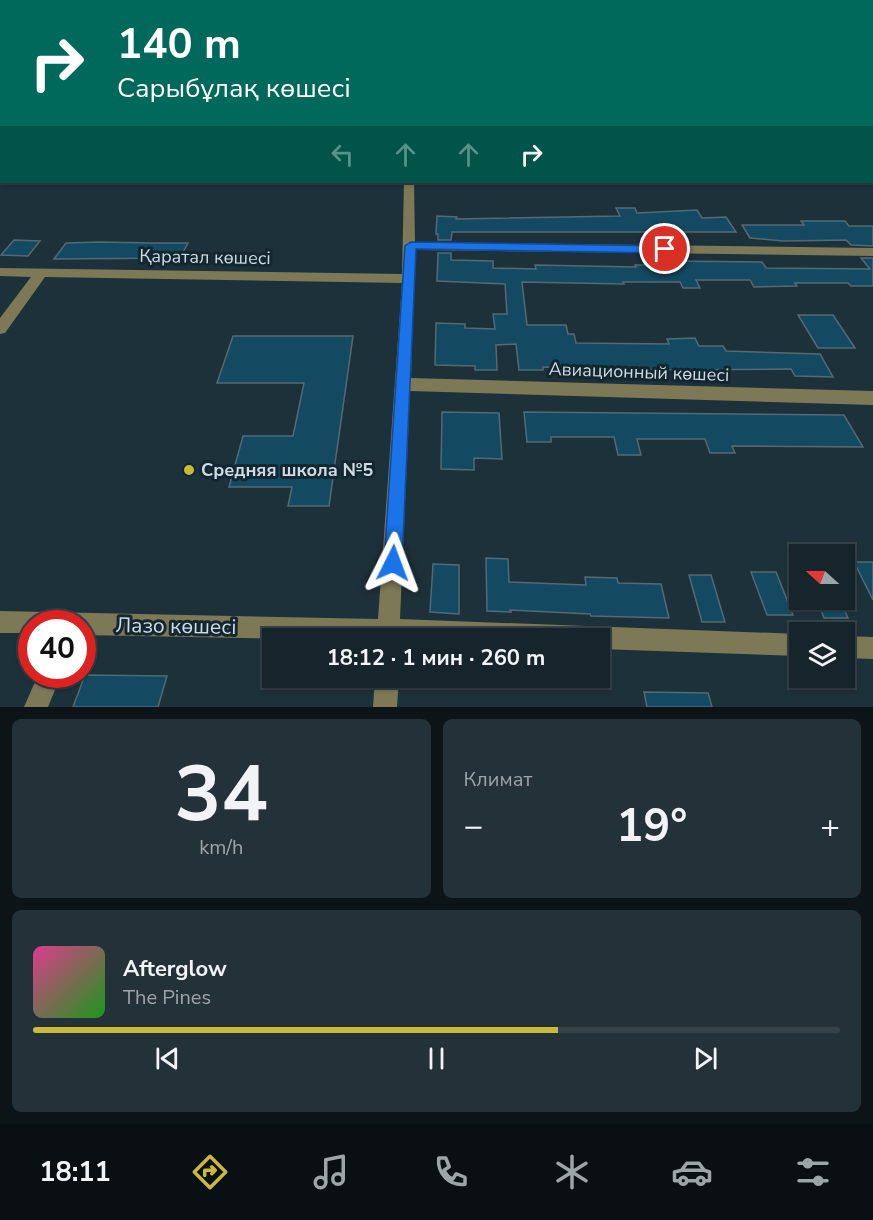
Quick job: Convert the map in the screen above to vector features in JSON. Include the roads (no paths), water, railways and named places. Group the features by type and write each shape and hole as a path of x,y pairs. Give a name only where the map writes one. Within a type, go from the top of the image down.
{"street":[{"path":"389,628 410,279 409,183"},
{"path":"411,246 873,252"},
{"name":"Қаратал көшесі","path":"0,272 410,279"},
{"path":"0,329 42,272"},
{"name":"Авиационный көшесі","path":"404,384 873,398"},
{"name":"Лазо көшесі","path":"0,621 18,622"},
{"name":"Лазо көшесі","path":"96,625 262,631"},
{"name":"Лазо көшесі","path":"610,640 789,645"},
{"path":"855,647 873,648"},
{"path":"36,707 44,688"},
{"path":"385,707 386,688"}],"place":[{"name":"Средняя школа №5","path":"189,470"}]}
